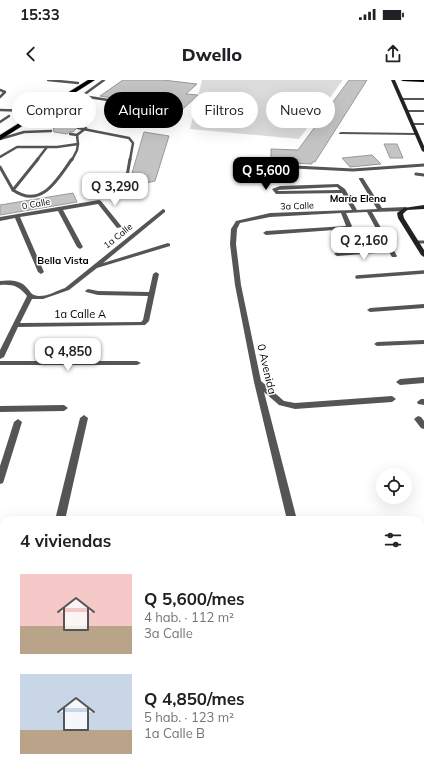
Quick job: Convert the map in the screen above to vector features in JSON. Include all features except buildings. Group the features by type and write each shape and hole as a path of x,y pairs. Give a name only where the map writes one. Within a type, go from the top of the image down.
{"highway":[{"path":"73,92 92,80"},
{"path":"64,92 81,82"},
{"path":"0,132 12,124"},
{"path":"0,139 16,128"}],"main road":[{"path":"393,80 424,150"},
{"path":"403,80 424,81"},
{"path":"424,207 406,209 400,213 401,218 424,256"}],"street":[{"path":"401,99 424,99"},
{"path":"406,111 424,111"},
{"path":"412,124 424,124"},
{"path":"341,133 416,134"},
{"path":"418,138 424,139"},
{"path":"361,179 380,210"},
{"path":"343,191 278,193 274,189 280,187 340,186 343,191 355,211"},
{"name":"0 Calle","path":"0,219 99,202 119,227"},
{"path":"60,208 80,246"},
{"name":"3a Calle","path":"238,222 270,215 406,209"},
{"path":"368,210 394,256"},
{"name":"1a Calle","path":"30,296 43,297 67,289 163,211"},
{"path":"266,233 348,227 350,226 343,212"},
{"path":"17,216 41,272"},
{"name":"0 Avenida","path":"238,222 234,229 233,244 238,285 258,382 291,516"},
{"path":"94,267 168,245"},
{"path":"337,254 390,250"},
{"path":"88,290 98,294 151,294 156,274"},
{"path":"0,283 17,284 24,288 30,296 0,357"},
{"name":"1a Calle A","path":"17,325 143,324 146,321 151,294"},
{"path":"370,310 424,306"},
{"path":"377,344 424,342"},
{"path":"0,363 137,363"},
{"path":"400,382 424,380"},
{"path":"258,382 282,403 295,406 392,399"},
{"path":"0,409 64,408"},
{"path":"61,516 84,418"},
{"path":"418,419 424,426"},
{"path":"0,480 18,422"}],"lane":[{"path":"48,80 81,82"},
{"path":"104,80 84,93 82,96 104,99"},
{"path":"0,90 5,92 0,97"},
{"path":"0,110 12,110"},
{"path":"0,122 9,116"},
{"path":"0,167 13,190 18,194 27,196 45,192 52,188 78,150 81,132 87,127 75,130"},
{"path":"0,139 24,132 53,128"},
{"path":"75,130 129,138 132,140 133,143 127,176"},
{"path":"75,130 81,132"},
{"path":"0,157 17,147 78,144"},
{"path":"13,190 47,146"},
{"path":"275,166 353,170 424,165"},
{"path":"416,174 424,175"},
{"path":"415,242 424,242"},
{"path":"358,277 424,272"}],"shaded area":[{"path":"202,80 343,80 334,92 266,92 266,128 307,128 299,139 190,129 191,125 191,128 258,128 258,92 199,92"}],"district":[{"name":"María Elena","path":"358,198"},
{"name":"Bella Vista","path":"63,260"}]}
